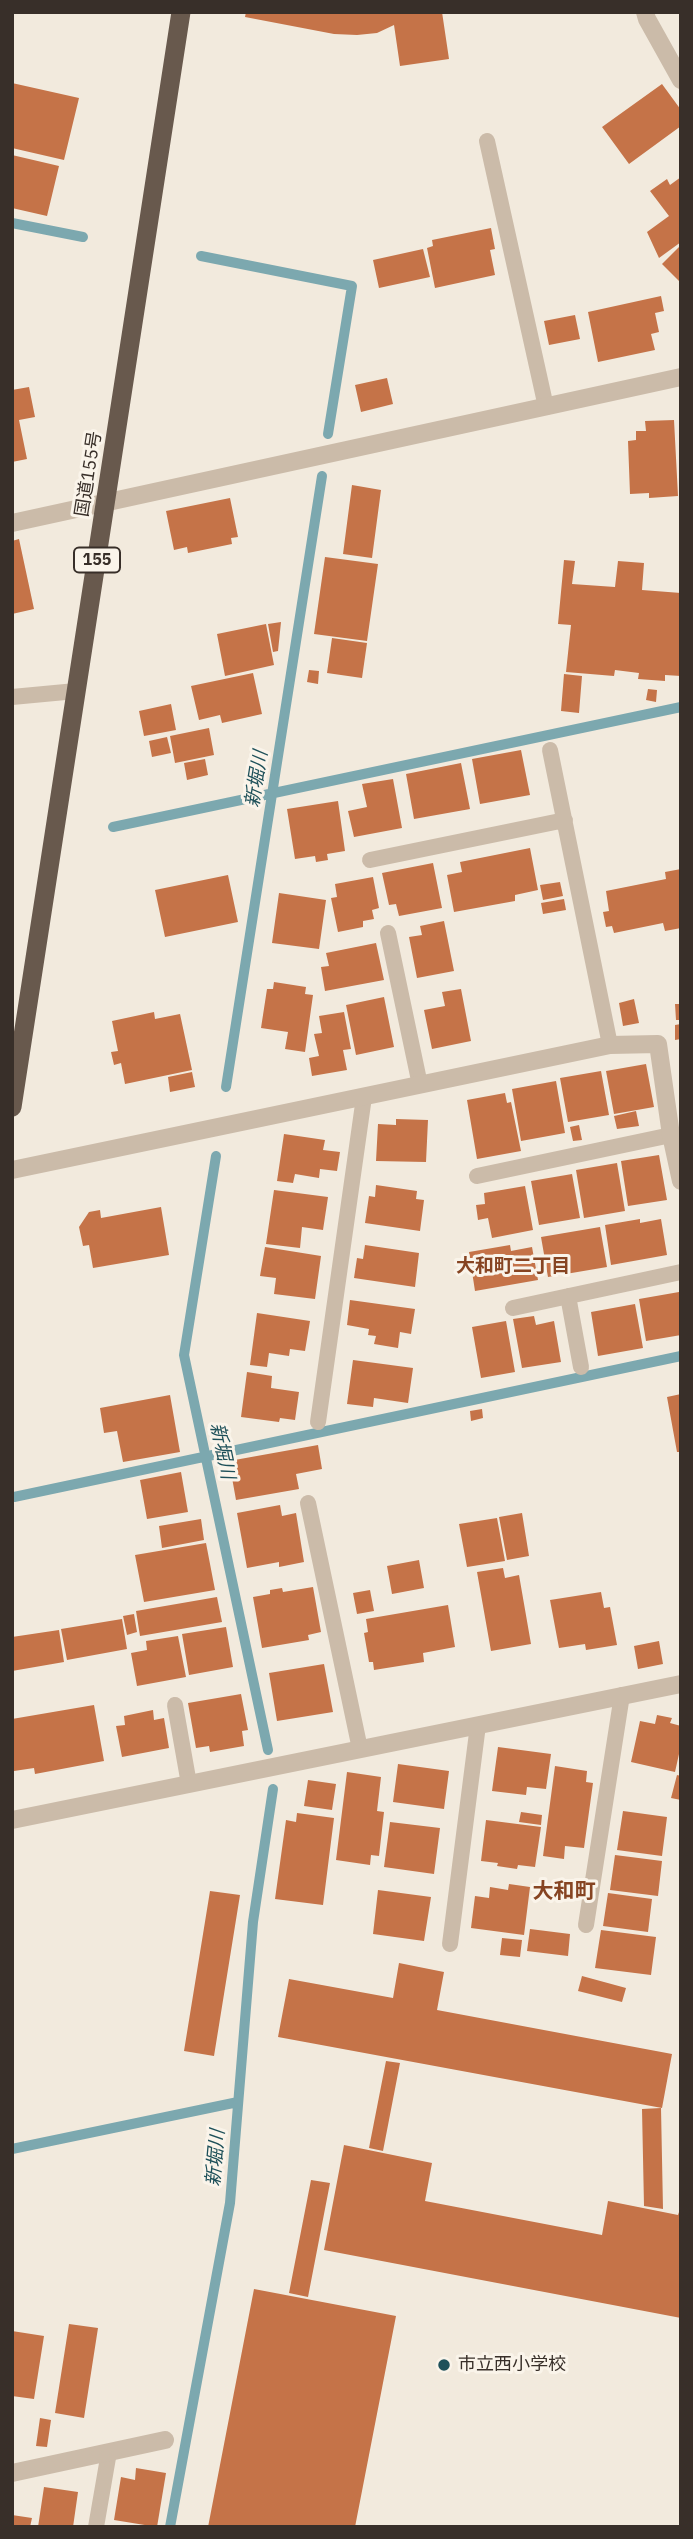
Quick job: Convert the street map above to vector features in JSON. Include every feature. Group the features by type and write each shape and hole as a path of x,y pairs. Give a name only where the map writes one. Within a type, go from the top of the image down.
{"highway":[{"name":"国道155号","path":"12,1107 181,12"}],"street":[{"path":"645,12 681,80"},
{"path":"12,523 681,377"},
{"path":"12,1170 610,1045 658,1044 671,1135 681,1181"},
{"path":"12,1820 681,1684"},
{"path":"12,2473 165,2440"}],"lane":[{"path":"487,141 546,407"},
{"path":"12,696 76,691"},
{"path":"550,750 610,1045"},
{"path":"370,860 565,820"},
{"path":"388,933 420,1084"},
{"path":"318,1422 364,1097"},
{"path":"477,1176 671,1135"},
{"path":"513,1308 681,1272"},
{"path":"568,1296 581,1367"},
{"path":"308,1503 360,1749"},
{"path":"586,1925 622,1695"},
{"path":"175,1705 189,1784"},
{"path":"450,1944 478,1725"},
{"path":"96,2527 109,2452"}],"building":[{"path":"246,12 442,12 449,59 400,66 394,25 377,33 334,34 245,17"},
{"path":"12,83 79,98 64,160 12,148"},
{"path":"662,84 681,110 681,126 629,164 602,127"},
{"path":"12,155 59,166 47,216 12,208"},
{"path":"681,177 681,242 659,258 647,232 669,216 650,191 667,179 670,185"},
{"path":"491,228 495,249 490,250 495,275 435,288 427,248 433,246 432,240"},
{"path":"681,245 681,283 662,264"},
{"path":"423,249 430,277 379,288 373,260"},
{"path":"661,296 664,311 655,313 659,332 651,334 655,350 598,362 588,312"},
{"path":"575,315 580,339 549,345 544,321"},
{"path":"387,378 393,404 361,412 355,385"},
{"path":"29,387 35,417 19,420 27,459 12,462 12,390"},
{"path":"674,420 678,496 649,498 649,493 630,494 628,441 636,440 636,431 646,431 645,421"},
{"path":"352,485 381,490 372,558 343,554"},
{"path":"230,498 238,537 231,538 232,544 188,553 187,547 174,550 166,511"},
{"path":"19,539 34,609 12,614 12,541"},
{"path":"325,557 378,564 367,641 314,634"},
{"path":"564,560 575,561 572,584 615,587 618,561 644,563 642,590 681,593 681,676 665,675 665,681 638,679 639,673 615,670 614,676 566,672 571,625 558,624"},
{"path":"281,622 278,651 273,652 268,624"},
{"path":"266,624 274,665 225,676 217,634"},
{"path":"332,638 367,643 362,678 327,673"},
{"path":"309,670 319,671 318,684 307,682"},
{"path":"253,673 262,714 222,723 220,715 199,720 191,686"},
{"path":"564,674 582,676 579,713 561,711"},
{"path":"648,689 657,690 656,702 646,700"},
{"path":"171,704 176,730 144,736 139,711"},
{"path":"209,728 214,755 175,763 170,736"},
{"path":"167,737 171,753 152,757 149,741"},
{"path":"521,750 530,795 480,804 472,759"},
{"path":"205,759 208,775 187,780 184,763"},
{"path":"461,763 470,809 414,819 406,774"},
{"path":"393,779 402,828 354,837 348,811 367,807 362,784"},
{"path":"338,801 345,851 327,854 328,860 316,862 315,856 295,859 287,809"},
{"path":"530,848 538,890 515,895 515,901 454,912 447,875 462,872 460,862"},
{"path":"433,863 442,908 399,916 396,904 389,905 382,873"},
{"path":"681,869 681,928 665,931 663,923 614,933 612,926 606,927 603,912 609,911 606,891 666,879 665,872"},
{"path":"228,875 238,922 165,937 155,890"},
{"path":"373,877 379,908 372,910 374,919 363,921 363,927 338,932 331,898 337,897 335,884"},
{"path":"560,882 563,896 543,900 540,885"},
{"path":"279,893 326,900 319,949 272,943"},
{"path":"564,899 566,910 543,914 541,903"},
{"path":"444,921 454,971 417,978 409,937 422,935 420,926"},
{"path":"376,943 384,980 325,991 321,967 329,966 326,953"},
{"path":"274,982 306,987 305,994 313,995 305,1052 285,1049 288,1032 261,1028 267,989 273,989"},
{"path":"461,989 471,1041 432,1049 424,1010 445,1006 442,992"},
{"path":"384,997 394,1047 356,1055 346,1005"},
{"path":"634,999 639,1023 623,1026 619,1003"},
{"path":"675,1004 681,1004 681,1020 676,1020"},
{"path":"154,1012 155,1019 180,1014 192,1070 125,1084 121,1063 114,1065 111,1052 118,1051 112,1021"},
{"path":"344,1012 351,1049 343,1050 347,1070 312,1076 309,1058 319,1056 314,1034 322,1033 319,1016"},
{"path":"681,1024 681,1039 675,1040 675,1025"},
{"path":"646,1064 654,1107 614,1114 606,1071"},
{"path":"601,1071 609,1115 568,1122 560,1078"},
{"path":"192,1072 195,1087 170,1092 168,1077"},
{"path":"556,1081 565,1133 521,1141 512,1089"},
{"path":"505,1093 507,1103 511,1102 521,1151 477,1159 467,1100"},
{"path":"636,1111 639,1126 617,1129 614,1116"},
{"path":"396,1119 428,1120 426,1162 376,1161 378,1124 396,1125"},
{"path":"579,1125 582,1140 573,1141 570,1127"},
{"path":"284,1134 325,1140 323,1150 340,1152 337,1171 320,1169 319,1178 295,1174 293,1183 277,1181"},
{"path":"659,1155 667,1200 628,1206 621,1161"},
{"path":"617,1163 625,1211 584,1218 576,1170"},
{"path":"572,1174 580,1218 539,1225 531,1181"},
{"path":"376,1185 417,1191 416,1199 424,1200 420,1231 365,1223 369,1196 375,1197"},
{"path":"525,1186 533,1230 492,1238 488,1218 478,1220 476,1205 485,1204 484,1193"},
{"path":"274,1190 328,1197 323,1230 302,1227 300,1248 266,1244"},
{"path":"161,1207 169,1255 93,1268 89,1245 83,1246 79,1227 89,1212 100,1210 101,1218"},
{"path":"640,1219 640,1223 661,1219 667,1255 611,1265 605,1225"},
{"path":"600,1227 607,1267 548,1277 541,1237"},
{"path":"365,1245 419,1253 415,1287 354,1278 357,1258 363,1259"},
{"path":"510,1245 511,1251 532,1247 538,1280 475,1291 469,1252"},
{"path":"265,1247 321,1256 315,1299 274,1294 276,1278 260,1276"},
{"path":"679,1292 681,1335 646,1341 639,1299"},
{"path":"350,1300 415,1309 411,1334 400,1332 398,1348 374,1344 376,1336 368,1335 369,1329 347,1325"},
{"path":"635,1304 643,1348 598,1356 591,1312"},
{"path":"257,1313 310,1321 305,1351 290,1349 289,1356 269,1353 267,1367 250,1365"},
{"path":"534,1316 536,1325 554,1321 561,1362 522,1368 513,1319"},
{"path":"506,1321 515,1372 481,1378 472,1327"},
{"path":"353,1360 413,1368 408,1403 374,1398 373,1407 347,1404"},
{"path":"247,1372 272,1376 271,1388 299,1392 295,1420 280,1418 279,1422 241,1417"},
{"path":"681,1394 681,1452 677,1452 667,1397"},
{"path":"170,1395 180,1452 123,1462 117,1431 104,1433 100,1408"},
{"path":"482,1409 483,1418 471,1421 470,1411"},
{"path":"318,1445 322,1469 296,1474 299,1489 236,1500 229,1461"},
{"path":"181,1472 188,1512 147,1519 140,1480"},
{"path":"280,1505 282,1516 296,1513 304,1562 279,1567 279,1562 247,1568 237,1513"},
{"path":"522,1513 529,1556 507,1560 499,1517"},
{"path":"497,1518 505,1561 467,1567 459,1524"},
{"path":"201,1519 204,1540 162,1548 159,1526"},
{"path":"206,1543 215,1590 144,1602 135,1555"},
{"path":"419,1560 424,1588 392,1594 387,1566"},
{"path":"503,1568 505,1578 519,1575 531,1644 491,1651 477,1572"},
{"path":"313,1587 321,1632 308,1635 309,1640 262,1648 253,1597 270,1594 270,1590 282,1588 283,1592"},
{"path":"370,1590 374,1611 357,1614 353,1593"},
{"path":"601,1592 604,1608 610,1607 617,1645 586,1650 585,1644 559,1648 550,1600"},
{"path":"217,1597 222,1622 140,1636 136,1611"},
{"path":"448,1605 455,1647 423,1653 424,1662 374,1670 373,1662 369,1662 364,1633 368,1632 366,1619"},
{"path":"134,1614 137,1632 127,1635 123,1616"},
{"path":"122,1619 127,1649 67,1660 61,1629"},
{"path":"226,1627 233,1667 189,1675 182,1634"},
{"path":"59,1630 64,1662 12,1671 12,1637"},
{"path":"178,1636 186,1677 137,1686 131,1653 147,1650 146,1641"},
{"path":"659,1641 663,1664 638,1669 634,1646"},
{"path":"324,1664 333,1712 277,1721 269,1673"},
{"path":"241,1694 248,1730 242,1731 244,1746 210,1752 209,1746 196,1748 188,1703"},
{"path":"94,1705 104,1761 35,1774 34,1768 14,1771 12,1719"},
{"path":"153,1710 154,1720 164,1718 169,1748 122,1757 116,1726 125,1725 124,1716"},
{"path":"657,1715 672,1718 670,1723 681,1726 681,1745 675,1772 631,1762 640,1721 655,1724"},
{"path":"498,1747 551,1754 546,1789 527,1787 526,1795 492,1791"},
{"path":"398,1764 449,1771 444,1809 393,1802"},
{"path":"555,1766 587,1771 586,1782 593,1783 584,1848 565,1846 564,1859 543,1856"},
{"path":"347,1772 381,1777 377,1811 384,1812 379,1856 371,1855 370,1865 336,1860"},
{"path":"677,1775 681,1776 681,1800 671,1798"},
{"path":"308,1780 336,1784 332,1810 304,1806"},
{"path":"623,1811 667,1817 662,1856 617,1850"},
{"path":"521,1812 542,1815 541,1825 519,1822"},
{"path":"297,1813 334,1818 323,1905 275,1899 286,1820 296,1822"},
{"path":"486,1820 541,1827 535,1867 518,1865 517,1869 481,1861"},
{"path":"390,1822 440,1828 434,1874 384,1867"},
{"path":"615,1855 662,1861 658,1896 610,1890"},
{"path":"509,1884 530,1887 524,1935 471,1928 475,1896 489,1898 490,1887 508,1890"},
{"path":"378,1890 431,1897 424,1941 373,1934"},
{"path":"210,1891 240,1895 214,2056 184,2051"},
{"path":"608,1893 652,1899 648,1932 603,1926"},
{"path":"530,1929 570,1934 568,1956 527,1951"},
{"path":"601,1930 656,1937 651,1975 595,1968"},
{"path":"502,1938 522,1940 520,1957 500,1955"},
{"path":"399,1963 444,1972 437,2010 672,2054 662,2108 278,2037 289,1979 393,1998"},
{"path":"582,1976 626,1988 622,2002 578,1991"},
{"path":"386,2061 400,2063 383,2151 369,2148"},
{"path":"661,2108 663,2209 644,2206 642,2109"},
{"path":"344,2145 432,2163 425,2201 602,2235 608,2201 678,2215 681,2206 681,2318 324,2250"},
{"path":"311,2180 330,2183 308,2297 289,2293"},
{"path":"254,2289 396,2316 355,2527 208,2527"},
{"path":"69,2324 98,2328 84,2418 55,2413"},
{"path":"12,2331 44,2336 34,2399 12,2396"},
{"path":"40,2418 51,2420 47,2447 36,2446"},
{"path":"136,2468 166,2473 157,2527 114,2520 121,2477 135,2480"},
{"path":"44,2487 78,2492 73,2527 38,2527"},
{"path":"12,2515 32,2518 30,2527 12,2527"}],"waterway":[{"path":"12,223 83,237"},
{"path":"201,256 352,286 328,434"},
{"name":"新堀川","path":"226,1087 322,476"},
{"path":"113,827 681,707"},
{"name":"新堀川","path":"216,1156 184,1355 268,1750"},
{"path":"14,1497 681,1356"},
{"name":"新堀川","path":"170,2527 230,2203 253,1922 273,1789"},
{"path":"12,2149 238,2102"}],"place":[{"name":"市立西小学校","path":"444,2365"}],"district":[{"name":"大和町二丁目","path":"513,1267"},
{"name":"大和町","path":"564,1892"}]}
